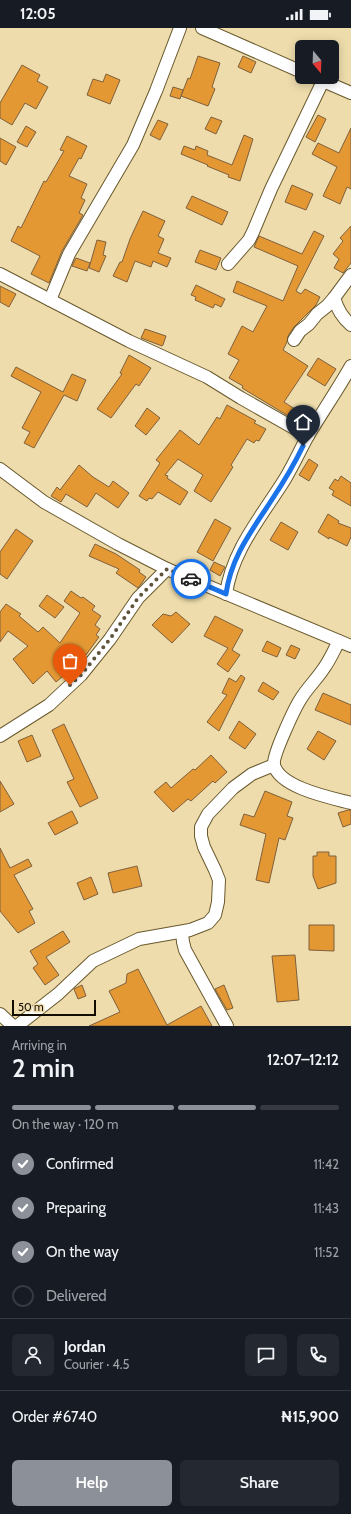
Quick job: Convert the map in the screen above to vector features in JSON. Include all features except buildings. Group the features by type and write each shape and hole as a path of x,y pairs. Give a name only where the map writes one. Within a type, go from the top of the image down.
{"street":[{"path":"50,300 69,254 132,144 156,91 180,28"},
{"path":"202,28 295,69"},
{"path":"228,264 249,240 253,232 317,84"},
{"path":"330,84 351,93"},
{"path":"0,274 129,341 207,377 308,436"},
{"path":"294,340 300,331 327,306 351,275"},
{"path":"334,298 337,309 342,317 351,325"},
{"path":"226,594 228,578 248,535 293,466 308,436 351,366"},
{"path":"0,469 44,502 118,544 167,569 351,646"},
{"path":"0,736 49,705 81,675 110,639 138,598 167,569"},
{"path":"339,641 325,668 299,701 275,754 274,765 289,782 300,788 351,803"},
{"path":"18,1026 58,994 93,961 139,939 182,932 208,923 215,915 218,902 218,880 204,847 201,836 201,826 208,814 233,788 252,774 274,765"},
{"path":"182,932 185,950 227,1026"},
{"path":"0,1014 13,1026"}],"way so far":[{"path":"70,685 81,675 110,639 138,598 167,569 191,579"}],"route":[{"path":"191,579 226,594 228,578 236,558 248,535 293,466 303,446"}]}
